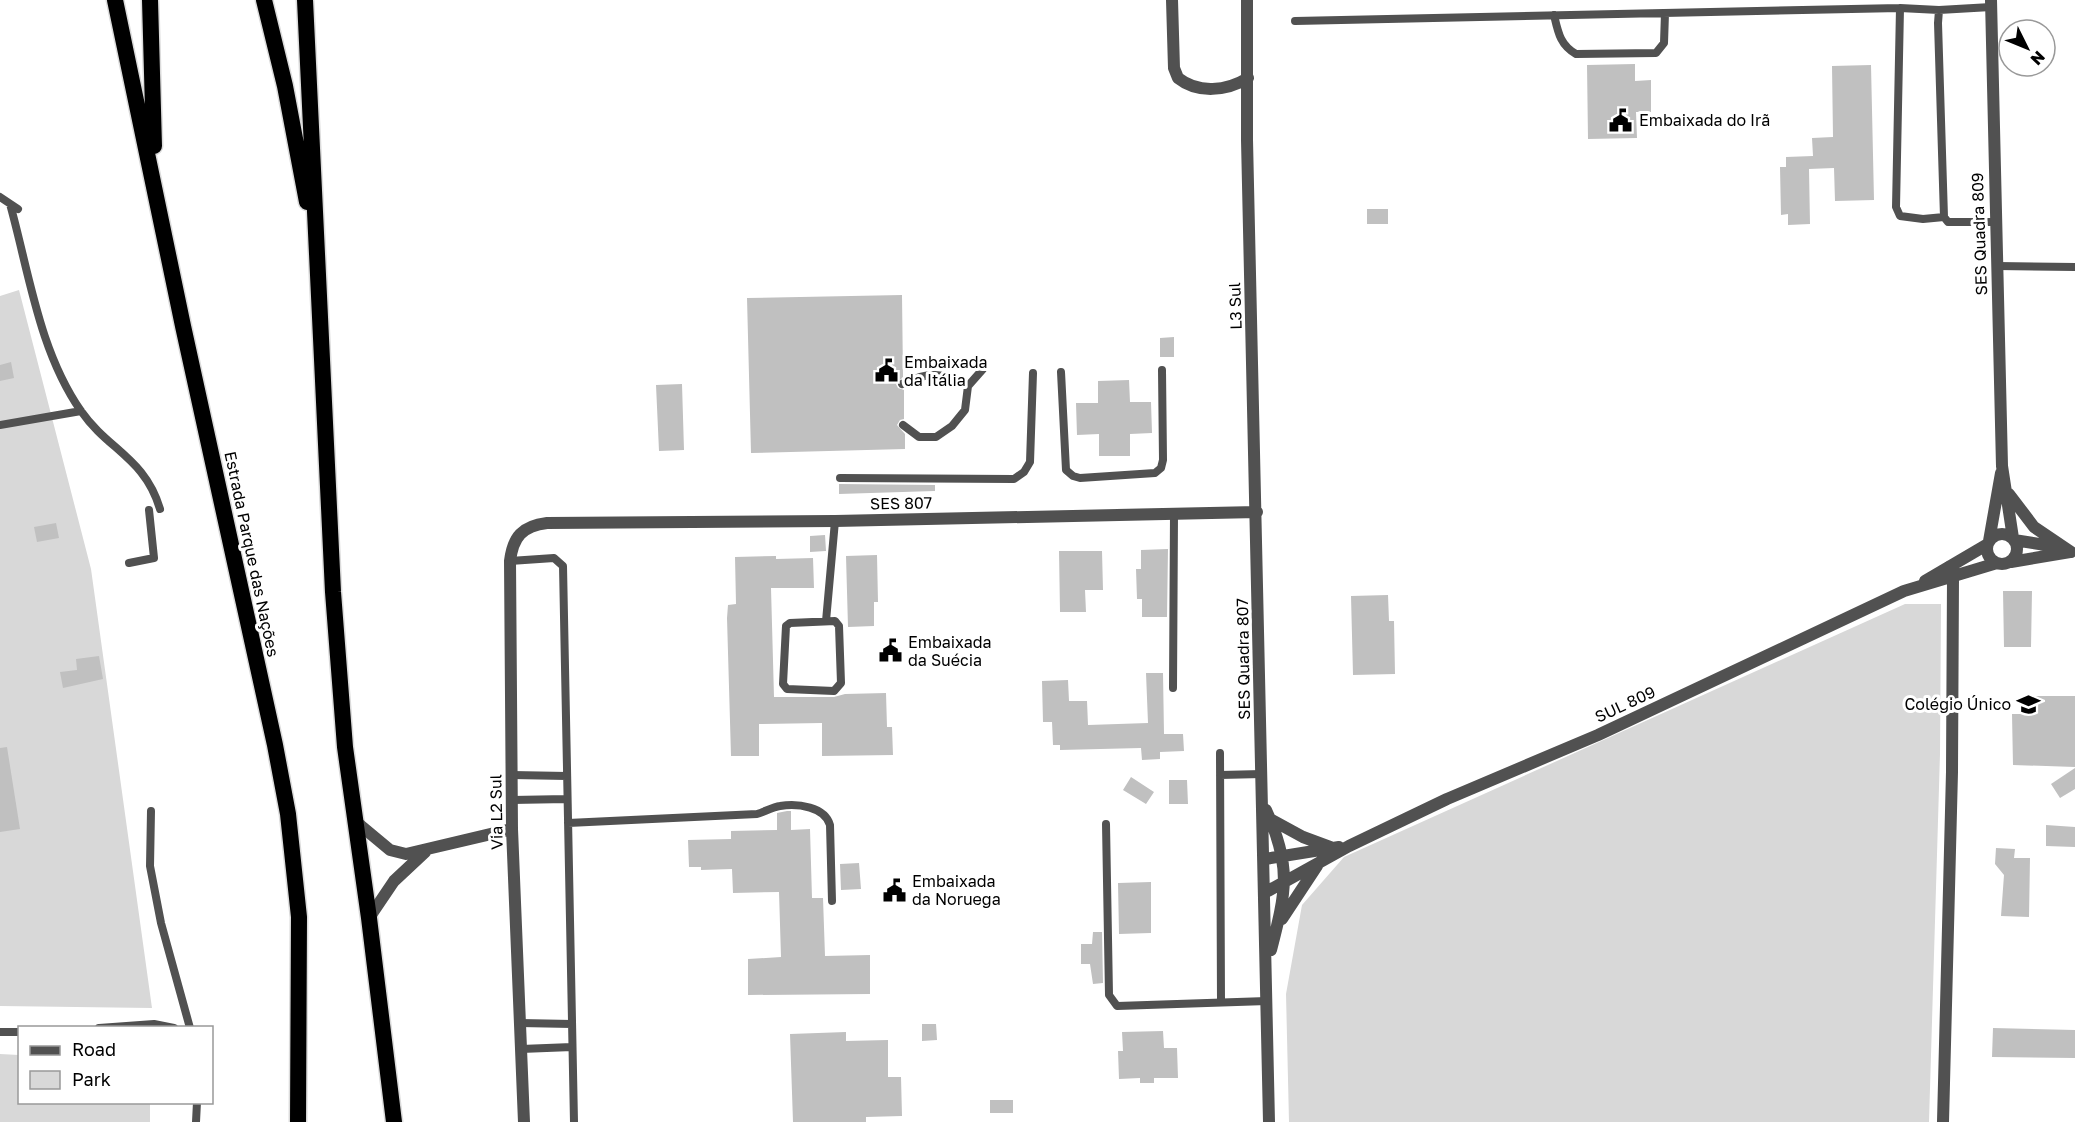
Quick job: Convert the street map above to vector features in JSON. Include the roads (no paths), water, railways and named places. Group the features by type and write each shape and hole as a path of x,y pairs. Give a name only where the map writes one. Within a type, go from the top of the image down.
{"highway":[{"name":"Estrada Parque das Nações","path":"115,0 288,814 299,917 298,1122"},
{"path":"150,0 155,189"},
{"path":"264,0 285,86 318,262"},
{"path":"305,0 333,592 345,747 394,1122"}],"street":[{"path":"1173,0 1174,68 1178,78 1195,88 1232,88 1248,78"},
{"name":"L3 Sul","path":"1247,0 1246,140 1257,512"},
{"name":"SES Quadra 809","path":"1991,4 2002,466 2014,539"},
{"path":"1232,88 1248,99"},
{"name":"SES Quadra 809","path":"1989,542 2002,466"},
{"path":"2008,493 2034,527 2073,552"},
{"name":"SES 807","path":"546,522 835,521 1257,512"},
{"name":"SES Quadra 807","path":"1257,512 1269,1122"},
{"name":"Via L2 Sul","path":"524,1122 512,829 510,561 512,548 520,531 546,522"},
{"path":"2000,534 2073,552 1997,563 1988,554 1989,542 2000,534"},
{"path":"2011,562 2018,550 2014,539"},
{"name":"SUL 809","path":"1951,572 1989,542"},
{"name":"SUL 809","path":"1266,892 1349,846 1447,799 1598,735 1913,588 1951,572 1997,563"},
{"path":"1943,1122 1951,572"},
{"name":"SES Quadra 807","path":"1263,804 1284,857 1284,882 1267,966"},
{"path":"353,819 390,850 406,854 512,829"},
{"path":"1270,819 1303,837 1334,848"},
{"name":"SUL 809","path":"1265,860 1349,846"},
{"path":"369,918 394,881 426,851"},
{"path":"1275,934 1287,909 1319,862"}],"lane":[{"path":"1295,21 1900,8 1939,10 1991,4"},
{"path":"1900,8 1896,207 1900,216 1923,219 1944,217"},
{"path":"1939,10 1944,217 1948,222 1995,222"},
{"path":"1554,15 1559,38 1565,48 1576,54 1656,53 1664,43 1665,13"},
{"path":"0,196 18,209"},
{"path":"10,204 45,338 81,411 147,476 160,509"},
{"path":"1997,266 2075,267"},
{"path":"903,425 919,437 936,437 952,426 965,410 968,386 983,369"},
{"path":"1061,372 1066,470 1073,476 1080,477 1155,473 1161,468 1163,460 1162,370"},
{"path":"840,478 1014,478 1024,472 1030,462 1033,373"},
{"path":"902,384 920,375 949,375 968,386"},
{"path":"0,425 81,411"},
{"path":"129,563 154,558 149,510"},
{"path":"1173,688 1174,514"},
{"path":"826,621 835,521"},
{"path":"510,561 554,558 563,566 574,1122"},
{"path":"826,621 835,621 839,626 841,683 834,691 787,689 783,684 784,630 790,623 826,621"},
{"path":"1220,753 1221,1002"},
{"path":"1220,775 1262,774"},
{"path":"512,775 567,776"},
{"path":"512,800 567,799"},
{"path":"568,823 757,814 781,806 820,810 828,816 830,825 832,901"},
{"path":"151,811 150,866 161,923 189,1026"},
{"path":"1106,824 1109,995 1117,1006 1267,1001"},
{"path":"520,1023 572,1024"},
{"path":"126,1026 153,1024 164,1026"},
{"path":"0,1032 18,1032"},
{"path":"521,1049 572,1047"},
{"path":"196,1122 197,1104"}],"place":[{"name":"Embaixada do Irã","path":"1621,120"},
{"name":"Embaixada da Itália","path":"886,371"},
{"name":"Embaixada da Suécia","path":"890,651"},
{"name":"Colégio Único","path":"2029,704"},
{"name":"Embaixada da Noruega","path":"894,890"}]}
